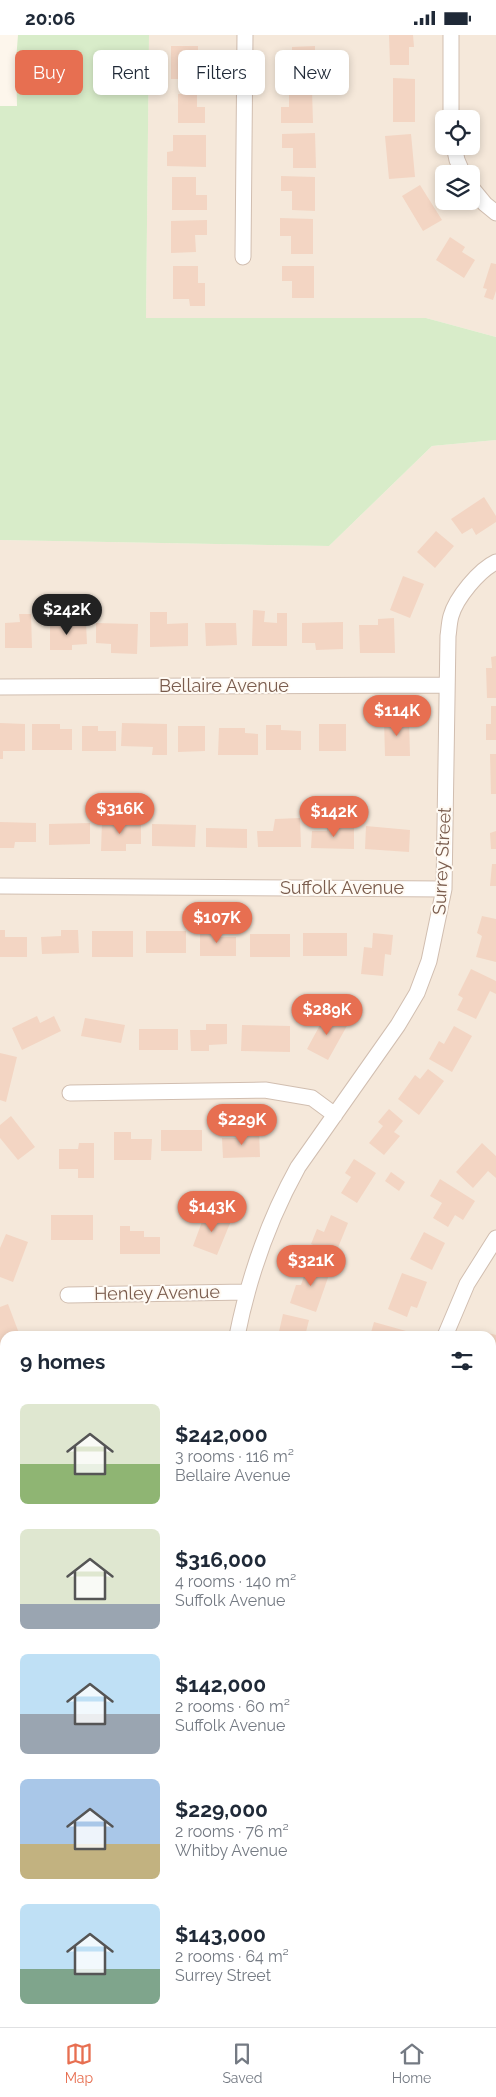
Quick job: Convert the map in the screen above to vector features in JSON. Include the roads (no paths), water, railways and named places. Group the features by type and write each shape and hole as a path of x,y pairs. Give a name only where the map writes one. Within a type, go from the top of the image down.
{"street":[{"path":"243,257 245,35"},
{"path":"451,35 451,110"},
{"path":"480,198 496,213"},
{"name":"Surrey Street","path":"239,1331 246,1292 262,1245 288,1184 398,1025 417,993 430,961 444,889 448,636 451,617 460,596 478,576 496,562"},
{"name":"Bellaire Avenue","path":"0,687 447,685"},
{"name":"Suffolk Avenue","path":"0,886 444,889"},
{"path":"70,1093 264,1090 312,1098 334,1115"},
{"path":"447,1331 467,1284 496,1239"},
{"name":"Henley Avenue","path":"68,1295 246,1292"}]}
